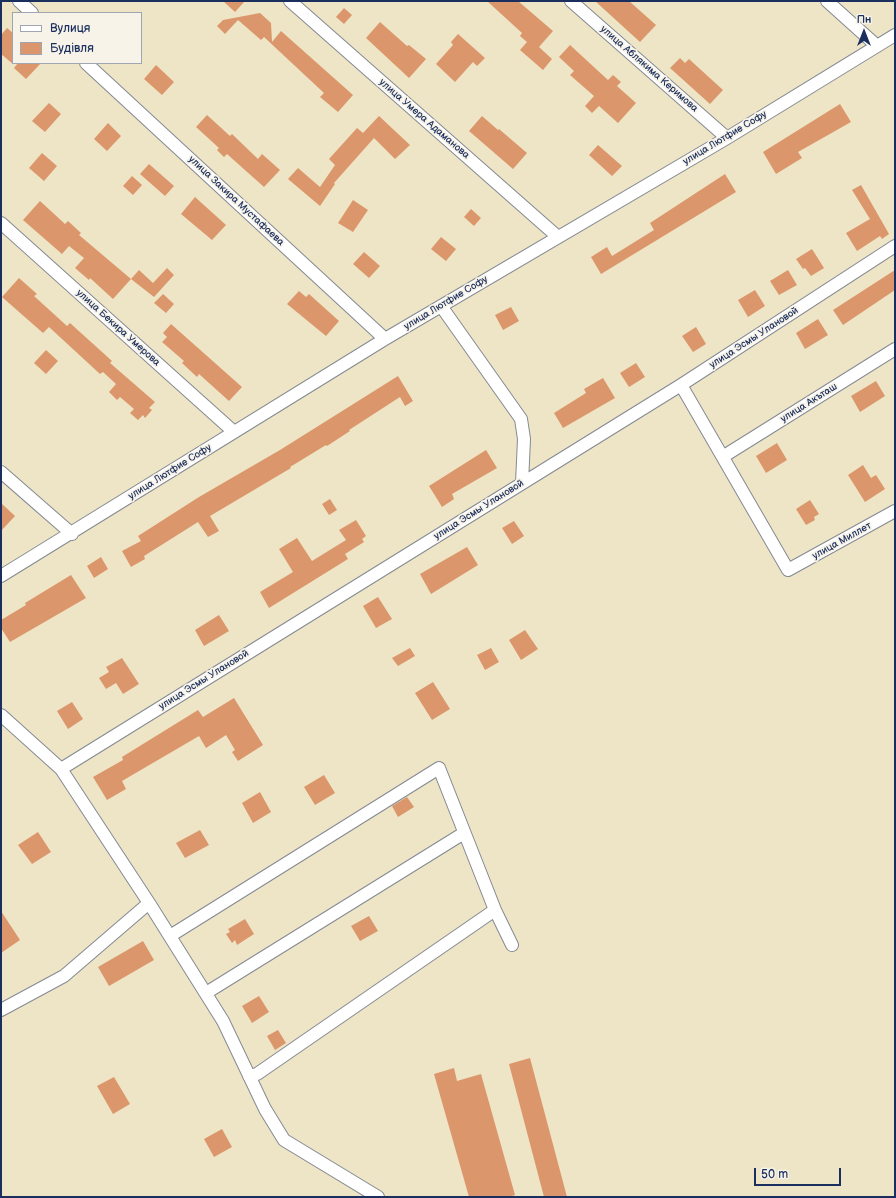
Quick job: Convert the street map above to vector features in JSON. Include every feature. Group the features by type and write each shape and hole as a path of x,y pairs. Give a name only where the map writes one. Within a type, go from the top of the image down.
{"street":[{"path":"19,1 31,12"},
{"name":"улица Умера Адаманова","path":"290,1 558,237"},
{"name":"улица Аблякима Керимова","path":"571,1 727,138"},
{"path":"827,1 877,46"},
{"name":"улица Лютфие Софу","path":"1,576 72,534 385,339 727,138 895,35"},
{"name":"улица Закира Мустафаева","path":"87,64 385,339"},
{"name":"улица Бекира Умерова","path":"1,223 234,432"},
{"name":"улица Эсмы Улановой","path":"61,769 681,384 895,246"},
{"path":"441,306 521,420 524,439 522,483"},
{"name":"улица Акъташ","path":"724,456 895,349"},
{"path":"681,384 724,456"},
{"name":"улица Миллет","path":"724,456 788,570 895,511"},
{"path":"1,472 72,534"},
{"path":"1,715 61,769 224,1021 265,1109 284,1140 378,1197"},
{"path":"170,936 439,768 495,910 512,945"},
{"path":"206,993 464,833"},
{"path":"1,1010 64,976 149,903"},
{"path":"249,1076 257,1074 495,910"}],"building":[{"path":"223,1 245,1 235,12"},
{"path":"487,1 518,1 553,31 539,47 552,59 543,70 520,50 527,42 520,36 522,33"},
{"path":"595,1 629,1 656,25 640,42"},
{"path":"344,8 352,15 344,24 336,17"},
{"path":"260,13 271,23 272,42 281,31 353,95 338,112 320,97 324,93 264,37 261,40 238,20 225,34 217,26 223,20"},
{"path":"380,22 407,46 409,45 426,59 409,78 366,38"},
{"path":"7,28 12,32 12,63 1,54 1,35"},
{"path":"458,34 485,58 477,66 473,62 455,82 436,64 453,45 451,42"},
{"path":"570,45 608,80 613,75 621,82 617,86 636,103 618,123 599,106 592,113 585,106 594,96 570,75 574,71 559,57"},
{"path":"680,58 685,63 689,59 723,90 710,104 670,68"},
{"path":"17,64 40,64 26,79 14,68"},
{"path":"156,65 174,82 162,95 144,79"},
{"path":"49,103 61,114 45,132 32,121"},
{"path":"840,104 851,122 798,152 802,158 776,174 763,152"},
{"path":"207,115 230,136 232,134 258,159 262,154 280,170 264,187 227,154 224,157 217,150 219,148 196,127"},
{"path":"379,116 410,145 395,159 374,138 334,183 335,184 320,206 288,179 298,168 320,187 335,165 329,159 357,128 363,133"},
{"path":"482,116 527,153 513,169 469,131"},
{"path":"108,123 121,136 107,151 94,139"},
{"path":"598,145 622,166 612,176 589,155"},
{"path":"42,153 57,166 44,181 29,168"},
{"path":"149,164 174,186 165,196 140,174"},
{"path":"725,174 736,192 601,274 591,257 607,247 612,256 654,230 650,223"},
{"path":"132,176 142,185 133,195 123,186"},
{"path":"861,185 889,234 882,239 880,236 857,251 846,233 870,219 852,190"},
{"path":"195,197 226,225 212,240 181,214"},
{"path":"353,200 368,210 353,232 338,223"},
{"path":"40,201 65,224 68,221 81,233 79,235 131,279 113,299 90,278 89,280 75,268 84,258 69,246 62,254 23,220"},
{"path":"471,209 481,218 474,226 464,217"},
{"path":"441,237 456,249 446,261 431,249"},
{"path":"812,249 824,268 811,276 805,268 803,269 796,259"},
{"path":"364,252 380,266 369,278 353,264"},
{"path":"167,268 174,275 154,297 131,279 139,270 153,283"},
{"path":"788,270 797,285 779,295 770,281"},
{"path":"895,270 895,290 843,325 833,310"},
{"path":"19,278 37,294 34,296 67,326 70,323 112,361 110,363 155,402 149,408 152,410 145,418 143,415 138,420 130,413 134,409 120,397 117,400 109,392 116,384 103,372 100,374 49,327 43,333 2,297"},
{"path":"755,290 765,306 748,317 738,300"},
{"path":"299,291 306,297 309,294 339,321 326,336 287,304"},
{"path":"163,294 174,304 166,313 154,303"},
{"path":"511,307 519,321 503,330 495,315"},
{"path":"818,319 828,335 805,349 796,333"},
{"path":"171,324 242,387 229,401 199,374 197,377 182,363 184,361 162,342 167,337 163,333"},
{"path":"696,327 706,344 693,352 682,336"},
{"path":"46,350 58,361 46,374 34,363"},
{"path":"636,363 645,377 629,387 620,373"},
{"path":"398,376 413,401 405,406 400,397 327,446 326,445 290,467 291,468 210,516 219,531 208,537 198,522 144,556 145,559 131,567 122,551 141,541 138,536 199,497 280,450"},
{"path":"603,378 615,398 563,428 554,413 586,393 584,389"},
{"path":"876,381 885,396 860,412 851,396"},
{"path":"777,443 787,460 766,473 756,456"},
{"path":"486,450 497,468 452,494 454,499 442,507 429,486"},
{"path":"863,465 871,478 876,475 885,489 865,502 848,475"},
{"path":"330,499 337,510 329,515 322,504"},
{"path":"810,500 819,514 814,517 815,520 806,525 796,509"},
{"path":"1,503 15,516 1,531"},
{"path":"356,520 366,536 362,539 364,542 345,554 348,559 269,608 260,592 293,572 279,549 297,538 312,561 346,540 339,530"},
{"path":"514,521 524,536 512,544 502,528"},
{"path":"467,547 478,565 431,594 420,574"},
{"path":"101,557 108,569 94,578 87,566"},
{"path":"71,575 86,598 10,642 1,628 1,620 26,605 25,603"},
{"path":"378,597 392,619 376,628 363,606"},
{"path":"219,615 229,631 204,646 195,630"},
{"path":"525,630 538,649 521,660 509,640"},
{"path":"410,648 415,656 398,666 392,658"},
{"path":"491,648 499,662 485,670 477,655"},
{"path":"122,658 139,684 123,694 116,683 106,689 99,678 109,672 106,667"},
{"path":"433,682 450,709 432,720 415,693"},
{"path":"234,698 263,745 238,761 232,752 235,750 226,735 206,748 199,736 122,781 126,789 107,800 93,777 123,760 122,757 198,710 203,717"},
{"path":"72,702 83,719 68,729 57,711"},
{"path":"324,775 335,793 315,805 304,787"},
{"path":"260,792 271,812 253,823 242,803"},
{"path":"407,797 414,807 398,817 392,806"},
{"path":"200,830 209,845 185,858 176,843"},
{"path":"38,832 51,852 32,864 18,845"},
{"path":"1,911 20,940 1,953"},
{"path":"369,916 378,931 360,941 351,926"},
{"path":"245,919 254,934 237,945 235,940 232,943 226,934 230,932 228,929"},
{"path":"143,941 154,960 109,986 98,967"},
{"path":"259,996 269,1012 252,1023 242,1006"},
{"path":"278,1030 286,1043 275,1050 267,1036"},
{"path":"530,1058 567,1197 544,1197 509,1064"},
{"path":"454,1068 457,1081 481,1074 515,1195 509,1197 469,1197 434,1074"},
{"path":"114,1077 130,1104 113,1114 97,1086"},
{"path":"222,1129 232,1147 214,1157 204,1139"}]}
